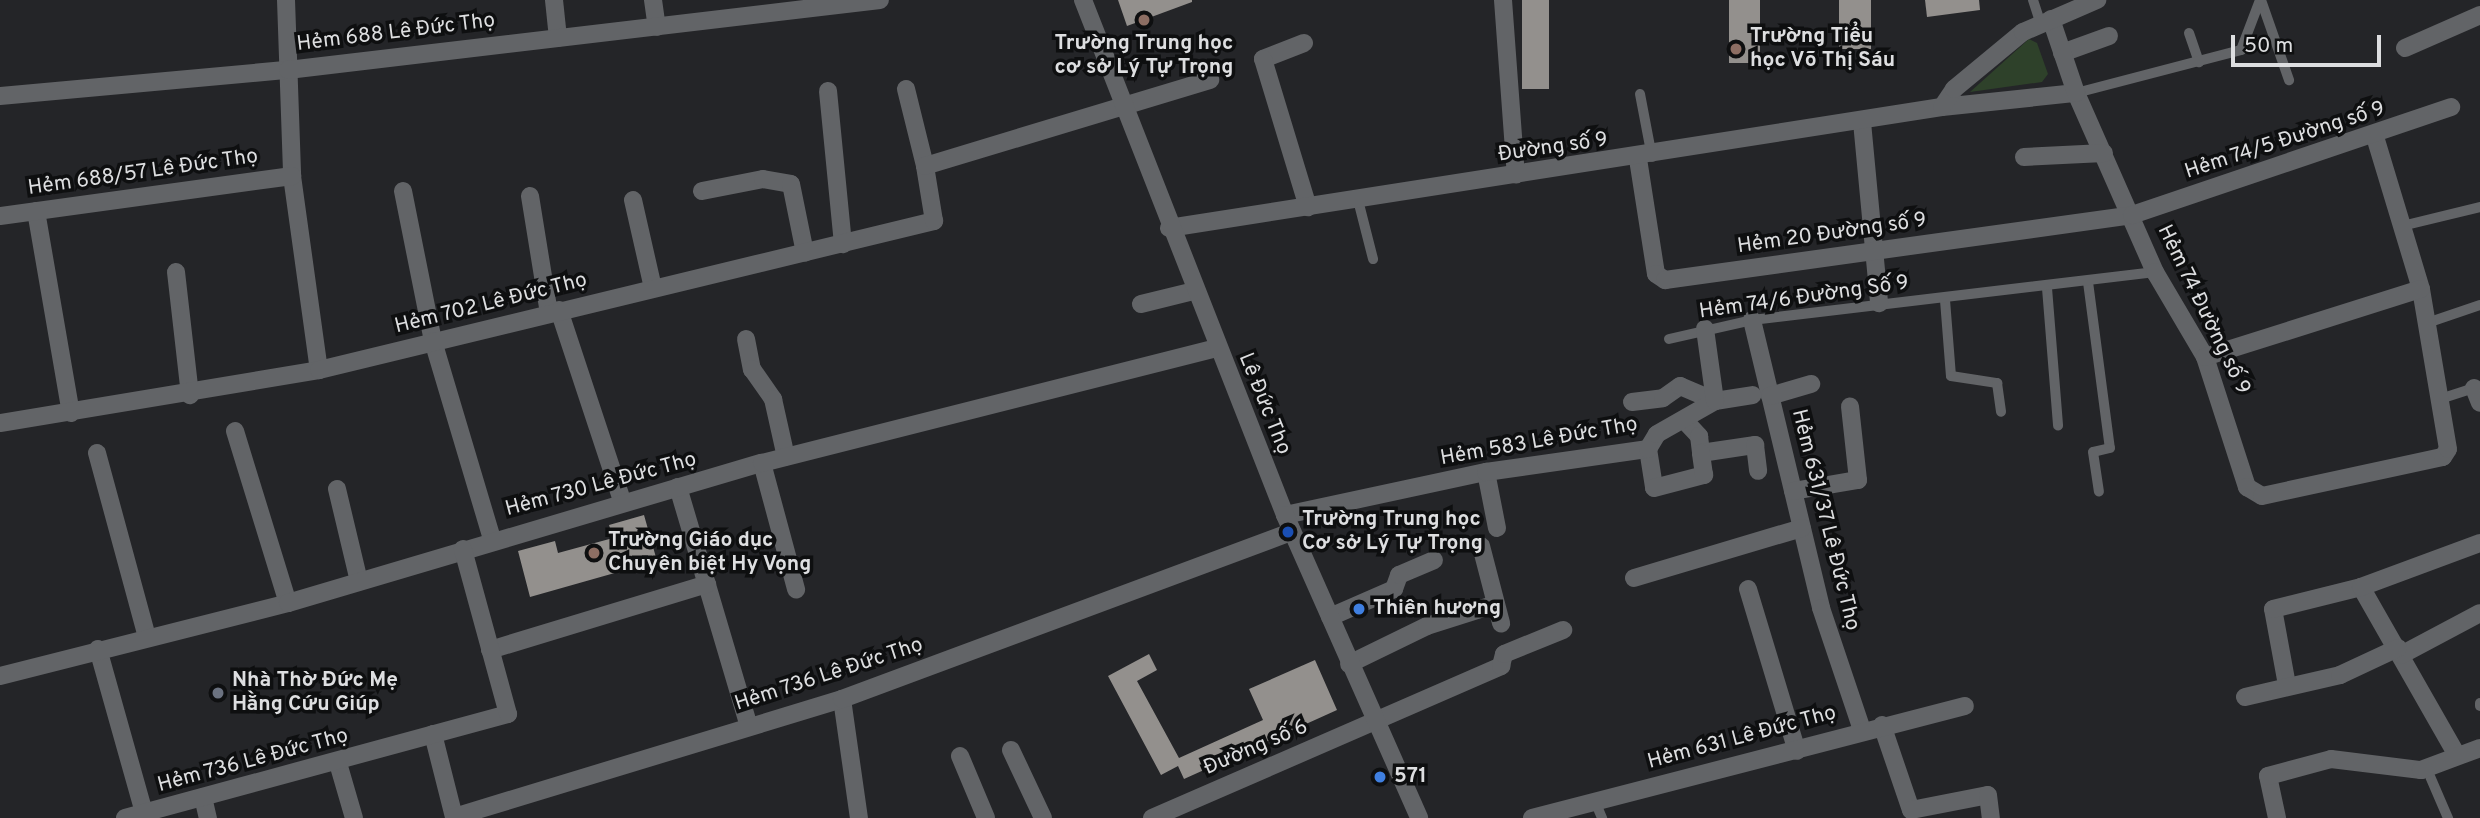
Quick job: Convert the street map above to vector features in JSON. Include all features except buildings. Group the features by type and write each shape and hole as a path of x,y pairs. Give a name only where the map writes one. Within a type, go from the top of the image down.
{"street":[{"name":"Hẻm 688/57 Lê Đức Thọ","path":"286,0 292,176 319,370"},
{"path":"554,0 558,38"},
{"path":"653,0 657,27"},
{"name":"Hẻm 688 Lê Đức Thọ","path":"0,96 288,70 880,0"},
{"name":"Lê Đức Thọ","path":"1083,0 1169,228 1292,533 1419,818"},
{"path":"1503,0 1516,175"},
{"path":"1942,107 1954,89 2046,21 2097,0"},
{"path":"2405,48 2480,15"},
{"path":"2046,21 2062,53 2076,93"},
{"path":"2062,53 2109,36"},
{"path":"1304,43 1263,59 1308,208"},
{"path":"925,166 1210,80"},
{"name":"Hẻm 702 Lê Đức Thọ","path":"0,423 190,395 319,370 934,221 925,166 906,89"},
{"path":"828,91 843,244"},
{"name":"Đường số 9","path":"1169,228 1645,158 1942,107 2076,93"},
{"name":"Hẻm 74 Đường số 9","path":"2076,93 2155,272 2205,357 2248,487 2262,496 2443,457 2448,449 2421,289 2375,137"},
{"name":"Hẻm 74/5 Đường số 9","path":"2132,215 2375,137 2451,107"},
{"path":"1862,122 1879,303"},
{"path":"2024,157 2104,153"},
{"name":"Hẻm 20 Đường số 9","path":"1645,158 1659,279 1876,252 2132,215"},
{"name":"Hẻm 688/57 Lê Đức Thọ","path":"0,216 292,176"},
{"path":"702,191 763,179 791,184 805,253"},
{"path":"403,191 433,341 492,539"},
{"path":"530,197 554,311 622,501"},
{"path":"633,200 653,288"},
{"path":"36,211 71,413"},
{"path":"176,272 190,395"},
{"path":"2205,357 2421,289"},
{"path":"1141,304 1194,290"},
{"name":"Hẻm 631/37 Lê Đức Thọ","path":"1752,320 1761,396 1793,491 1821,608 1862,730"},
{"path":"1705,329 1715,401"},
{"path":"746,339 752,369 773,399 786,457"},
{"name":"Hẻm 730 Lê Đức Thọ","path":"0,676 288,603 492,539 762,463 1217,348"},
{"path":"1632,402 1663,398 1680,386 1715,401 1761,396 1811,384"},
{"name":"Hẻm 583 Lê Đức Thọ","path":"1285,515 1486,472 1648,449 1657,434 1685,421 1715,401"},
{"path":"1793,491 1858,480 1850,406"},
{"path":"1648,449 1654,488 1704,475 1699,436 1685,421"},
{"path":"235,431 288,603"},
{"path":"1701,453 1755,445 1758,471"},
{"path":"97,453 147,637"},
{"path":"762,463 796,589"},
{"path":"1486,472 1497,528"},
{"path":"678,487 749,726"},
{"path":"337,489 359,581"},
{"path":"1634,578 1802,528"},
{"name":"Hẻm 736 Lê Đức Thọ","path":"433,734 454,818 842,699 1292,533"},
{"path":"2287,685 2273,610 2361,587 2480,543"},
{"path":"1481,546 1501,623"},
{"path":"463,549 490,649 707,584"},
{"path":"1330,617 1394,589 1399,575 1434,560"},
{"path":"2361,587 2455,752"},
{"path":"1748,589 1797,751"},
{"path":"1349,664 1427,626 1496,604"},
{"path":"2245,697 2287,685 2340,675 2399,652 2480,612"},
{"name":"Đường số 6","path":"1153,818 1501,666 1504,653 1563,630"},
{"path":"98,649 144,813"},
{"name":"Hẻm 736 Lê Đức Thọ","path":"125,818 338,763 508,714 490,649"},
{"path":"842,699 859,818"},
{"name":"Hẻm 631 Lê Đức Thọ","path":"1532,818 1594,799 1797,751 1862,730 1965,706"},
{"path":"1882,725 1911,810 1988,795 1991,818"},
{"path":"2277,818 2269,776 2331,759 2426,766 2455,752 2480,748"},
{"path":"1011,750 1043,818"},
{"path":"960,756 986,818"},
{"path":"338,763 354,818"},
{"path":"203,797 208,818"}],"lane":[{"path":"2033,0 2046,21"},
{"path":"2076,93 2243,48 2261,0"},
{"path":"2261,0 2289,80"},
{"path":"2189,33 2199,62"},
{"path":"1640,94 1645,158"},
{"path":"1358,201 1373,259"},
{"path":"2402,226 2480,207"},
{"name":"Hẻm 74/6 Đường Số 9","path":"1669,339 1752,320 1879,303 1945,300 2047,288 2155,272"},
{"path":"2088,282 2110,448 2093,452 2099,492"},
{"path":"2047,288 2059,426"},
{"path":"1945,300 1951,376 1997,383 2001,412"},
{"path":"2427,323 2480,304"},
{"path":"2440,399 2478,393"},
{"path":"2426,766 2448,818"},
{"path":"1594,799 1602,818"}],"green space":[{"path":"2029,39 2037,43 2048,74 2042,82 1970,92"}],"place":[{"name":"Trường Trung học cơ sở Lý Tự Trọng","path":"1144,20"},
{"name":"Trường Tiểu học Võ Thị Sáu","path":"1736,49"},
{"name":"Trường Trung học Cơ sở Lý Tự Trọng","path":"1288,532"},
{"name":"Trường Giáo dục Chuyên biệt Hy Vọng","path":"594,553"},
{"name":"Thiên hương","path":"1359,609"},
{"name":"Nhà Thờ Đức Mẹ Hằng Cứu Giúp","path":"218,693"},
{"name":"571","path":"1380,777"}]}
